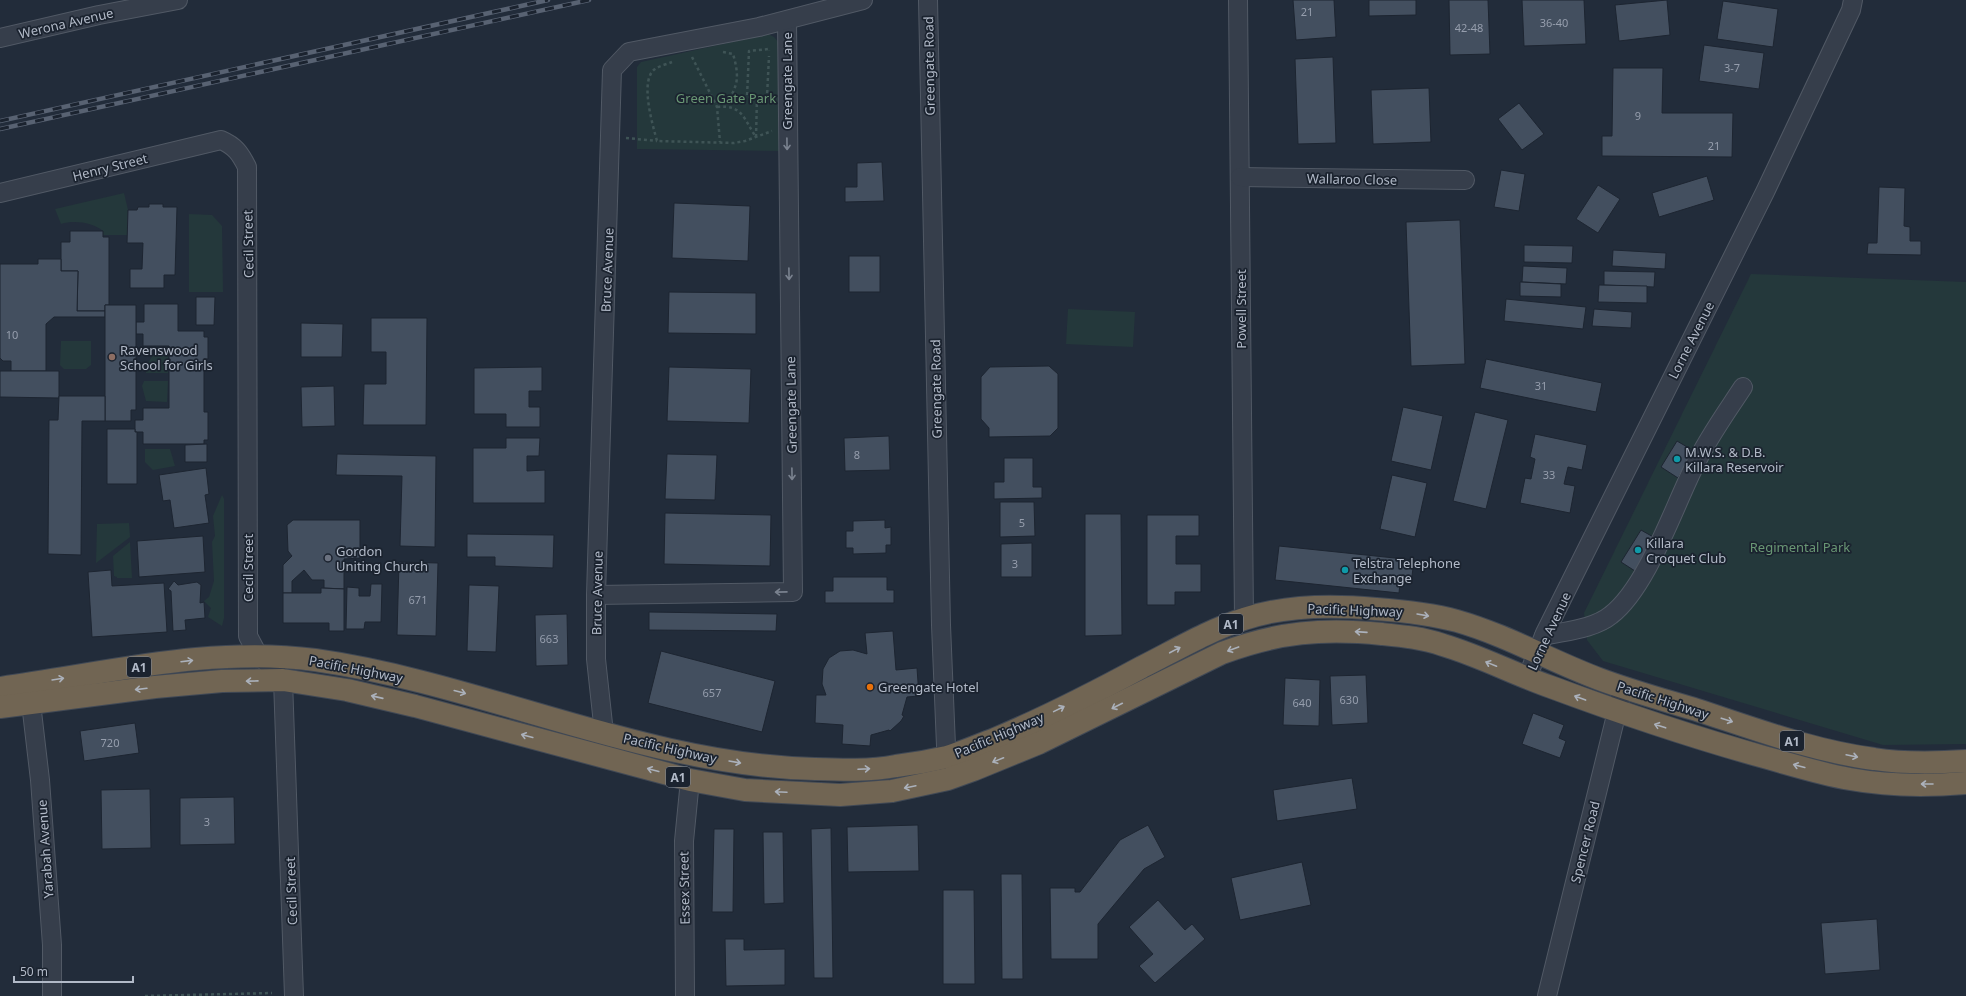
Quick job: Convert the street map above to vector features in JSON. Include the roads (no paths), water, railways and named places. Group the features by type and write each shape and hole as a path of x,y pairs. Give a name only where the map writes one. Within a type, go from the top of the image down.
{"highway":[{"name":"Pacific Highway","path":"0,688 220,657 258,655 316,660 382,673 495,702 604,733 697,756 749,765 803,769 842,770 891,768 946,757 1021,728 1103,688 1189,643 1244,619 1290,609 1330,607 1406,612 1451,620 1540,645 1623,687 1812,746 1854,756 1901,762 1966,761"},
{"name":"Pacific Highway","path":"0,707 155,687 222,681 283,680 347,690 415,706 690,780 745,790 840,795 892,791 948,779 1039,743 1222,653 1251,642 1289,634 1330,631 1419,639 1462,651 1527,678 1617,711 1718,744 1851,780 1897,784 1966,783"}],"street":[{"name":"Werona Avenue","path":"0,38 99,15 178,0"},
{"name":"Bruce Avenue","path":"604,733 596,659 596,595 612,70 629,52 787,21 863,0"},
{"name":"Greengate Road","path":"928,0 941,609 948,779"},
{"name":"Powell Street","path":"1238,0 1244,619"},
{"name":"Lorne Avenue","path":"1527,678 1540,645 1765,192 1851,10 1853,0"},
{"name":"Greengate Lane","path":"596,595 793,592 787,21"},
{"name":"Henry Street","path":"0,194 220,140"},
{"name":"Cecil Street","path":"220,140 231,145 240,153 247,167 248,636 258,655 274,668 283,680 294,996"},
{"name":"Wallaroo Close","path":"1240,177 1465,180"},
{"path":"1540,645 1596,623 1610,616 1621,605 1639,581 1660,542 1694,466 1708,440 1743,387"},
{"name":"Spencer Road","path":"1547,996 1623,687"},
{"name":"Yarabah Avenue","path":"31,703 41,788 52,952 52,996"},
{"name":"Essex Street","path":"686,996 684,841 690,780"}],"railway":[{"path":"0,121 548,0"},
{"path":"0,129 589,0"}],"place":[{"name":"Ravenswood School for Girls","path":"112,357"},
{"name":"M.W.S. & D.B. Killara Reservoir","path":"1677,459"},
{"name":"Killara Croquet Club","path":"1638,550"},
{"name":"Gordon Uniting Church","path":"328,558"},
{"name":"Telstra Telephone Exchange","path":"1345,570"},
{"name":"Greengate Hotel","path":"870,687"}],"park label":[{"name":"Green Gate Park","path":"726,98"},
{"name":"Regimental Park","path":"1800,547"}]}
